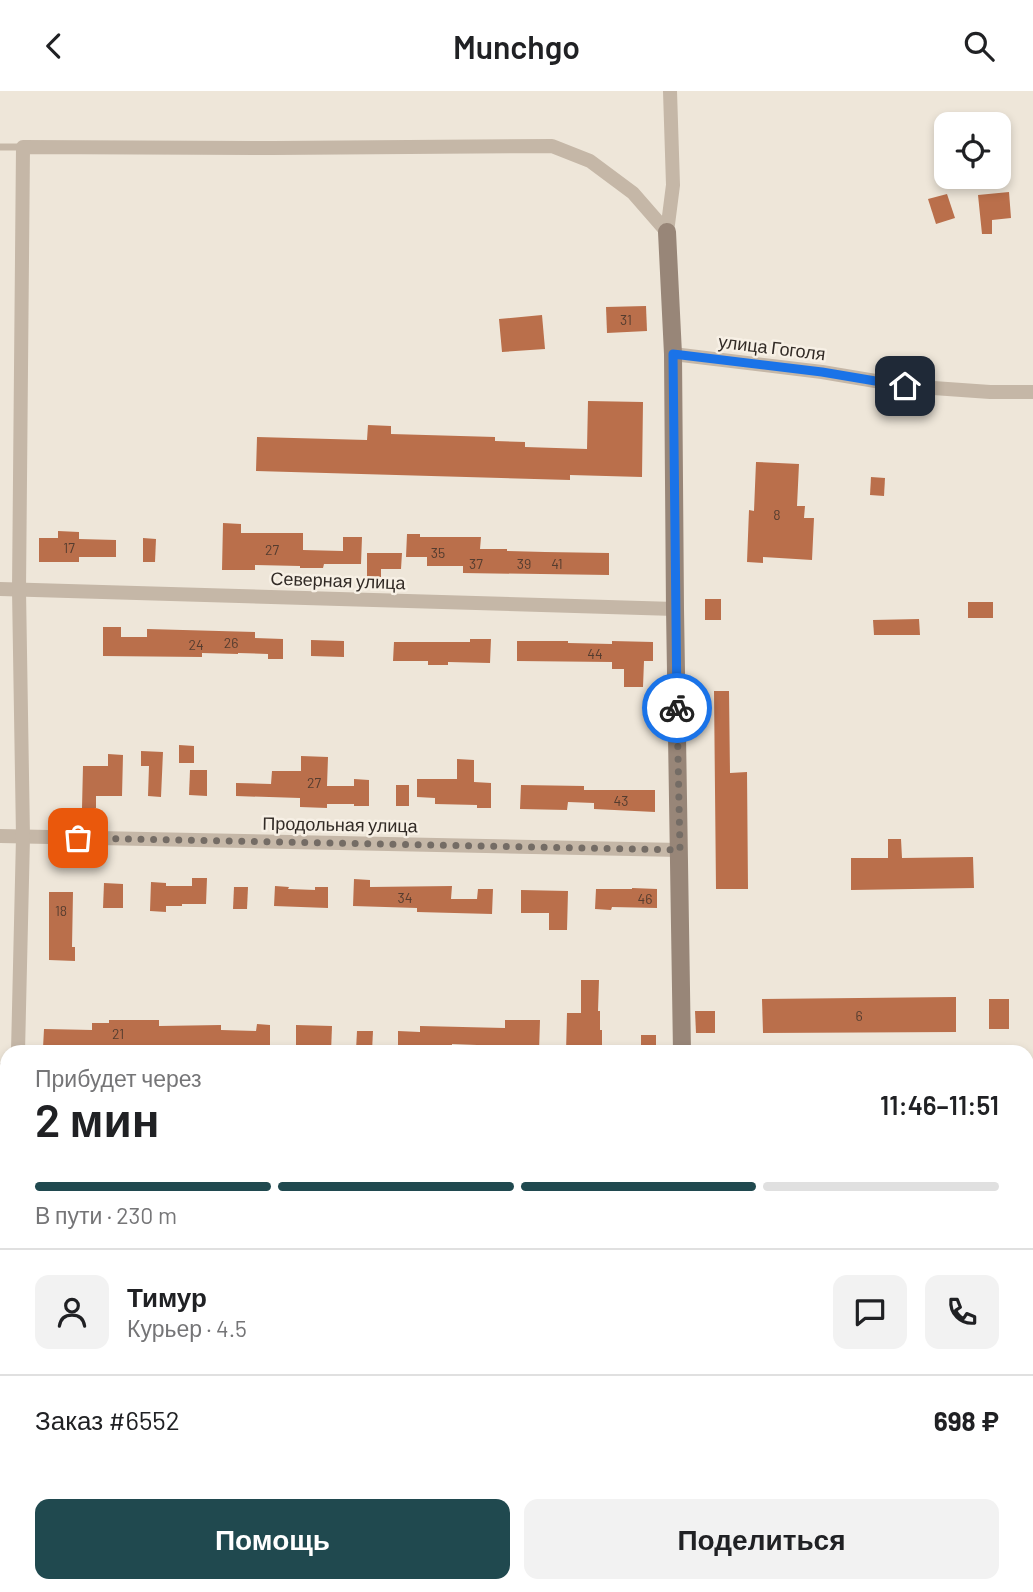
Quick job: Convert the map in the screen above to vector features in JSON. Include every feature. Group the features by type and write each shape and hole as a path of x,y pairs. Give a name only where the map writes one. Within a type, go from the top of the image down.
{"street":[{"path":"670,91 673,185 667,232 673,354 682,1045"},
{"path":"18,1045 23,837 19,590 23,147 552,146 590,161 612,177 633,193 667,232"},
{"name":"улица Гоголя","path":"673,354 822,372 905,386 1033,392"},
{"name":"Северная улица","path":"0,589 675,609"},
{"name":"Продольная улица","path":"0,837 680,850"}],"lane":[{"path":"0,147 23,147"}],"building":[{"path":"1009,192 1011,218 992,220 992,234 982,234 978,195"},
{"path":"947,194 955,218 936,224 928,199"},
{"path":"646,306 647,331 607,333 606,307"},
{"path":"542,315 545,349 502,352 499,319"},
{"path":"588,401 643,402 642,477 570,475 570,480 256,471 257,437 367,440 368,425 391,426 391,434 495,437 495,441 525,442 525,447 587,449"},
{"path":"756,462 799,464 797,506 805,506 804,518 814,518 812,560 763,557 763,563 747,562 749,510 754,511"},
{"path":"871,477 885,478 884,496 870,495"},
{"path":"223,523 241,524 241,533 303,533 303,550 343,551 343,537 362,537 361,564 324,564 323,568 255,565 255,570 222,570"},
{"path":"58,531 79,532 79,539 116,540 116,557 79,557 79,562 39,562 39,538 58,538"},
{"path":"407,534 420,534 420,537 481,537 480,549 609,553 609,575 463,573 463,566 427,566 427,557 406,557"},
{"path":"143,538 156,539 155,562 143,562"},
{"path":"367,553 402,553 401,569 381,569 381,577 367,577"},
{"path":"705,599 721,599 721,620 705,620"},
{"path":"968,602 993,602 993,618 968,618"},
{"path":"919,619 920,635 874,635 873,620"},
{"path":"103,627 121,627 121,637 147,637 147,629 255,632 255,638 283,639 283,659 268,659 268,654 238,653 202,653 202,657 103,656"},
{"path":"470,639 491,639 490,663 448,662 448,665 428,665 428,661 393,661 394,642 470,642"},
{"path":"311,640 344,641 344,657 311,656"},
{"path":"517,641 612,644 612,641 653,642 653,661 644,661 643,687 624,687 624,669 612,669 612,662 517,661"},
{"path":"714,691 729,691 730,773 747,772 748,889 716,889"},
{"path":"179,745 194,746 194,763 179,763"},
{"path":"141,751 163,752 161,797 148,796 149,766 141,766"},
{"path":"108,754 123,755 122,796 96,796 96,808 82,808 83,766 108,766"},
{"path":"301,756 328,757 327,786 354,786 354,779 369,780 369,806 327,804 327,808 300,807 300,798 236,796 236,783 271,784 272,771 301,771"},
{"path":"457,759 474,760 474,782 491,783 491,808 435,804 435,798 417,797 417,779 457,779"},
{"path":"190,770 207,770 207,796 189,795"},
{"path":"396,785 409,785 409,806 396,806"},
{"path":"521,785 584,786 584,790 655,790 655,812 594,809 594,803 568,802 567,810 520,809"},
{"path":"888,839 901,839 902,858 973,857 974,888 851,890 851,858 888,858"},
{"path":"192,878 207,878 206,904 166,906 166,912 150,911 151,882 166,883 166,886 192,886"},
{"path":"354,879 370,880 370,887 452,886 451,899 477,899 478,889 493,889 492,914 417,912 417,908 353,906"},
{"path":"104,883 123,884 123,908 103,908"},
{"path":"275,886 315,890 315,887 328,887 328,908 274,906"},
{"path":"234,887 248,887 247,909 233,909"},
{"path":"596,889 657,889 657,908 595,909"},
{"path":"521,890 568,891 567,930 549,930 549,913 521,913"},
{"path":"49,892 73,892 72,947 75,947 75,961 49,960"},
{"path":"581,980 599,980 598,1011 602,1045 566,1045 567,1013 581,1013"},
{"path":"956,997 956,1032 763,1033 762,999"},
{"path":"989,999 1009,999 1009,1029 989,1029"},
{"path":"695,1011 715,1011 715,1033 696,1033"},
{"path":"109,1020 159,1020 159,1026 221,1025 221,1030 256,1031 257,1024 270,1025 270,1045 43,1045 44,1029 92,1030 92,1023 109,1023"},
{"path":"505,1020 540,1020 539,1045 398,1045 398,1031 420,1032 420,1026 505,1028"},
{"path":"296,1025 332,1026 331,1045 296,1045"},
{"path":"357,1031 373,1031 372,1045 356,1045"},
{"path":"641,1035 656,1035 656,1045 641,1045"}],"way so far":[{"path":"78,838 680,850 677,708"}],"route":[{"path":"677,708 673,354 822,372 905,386"}]}
